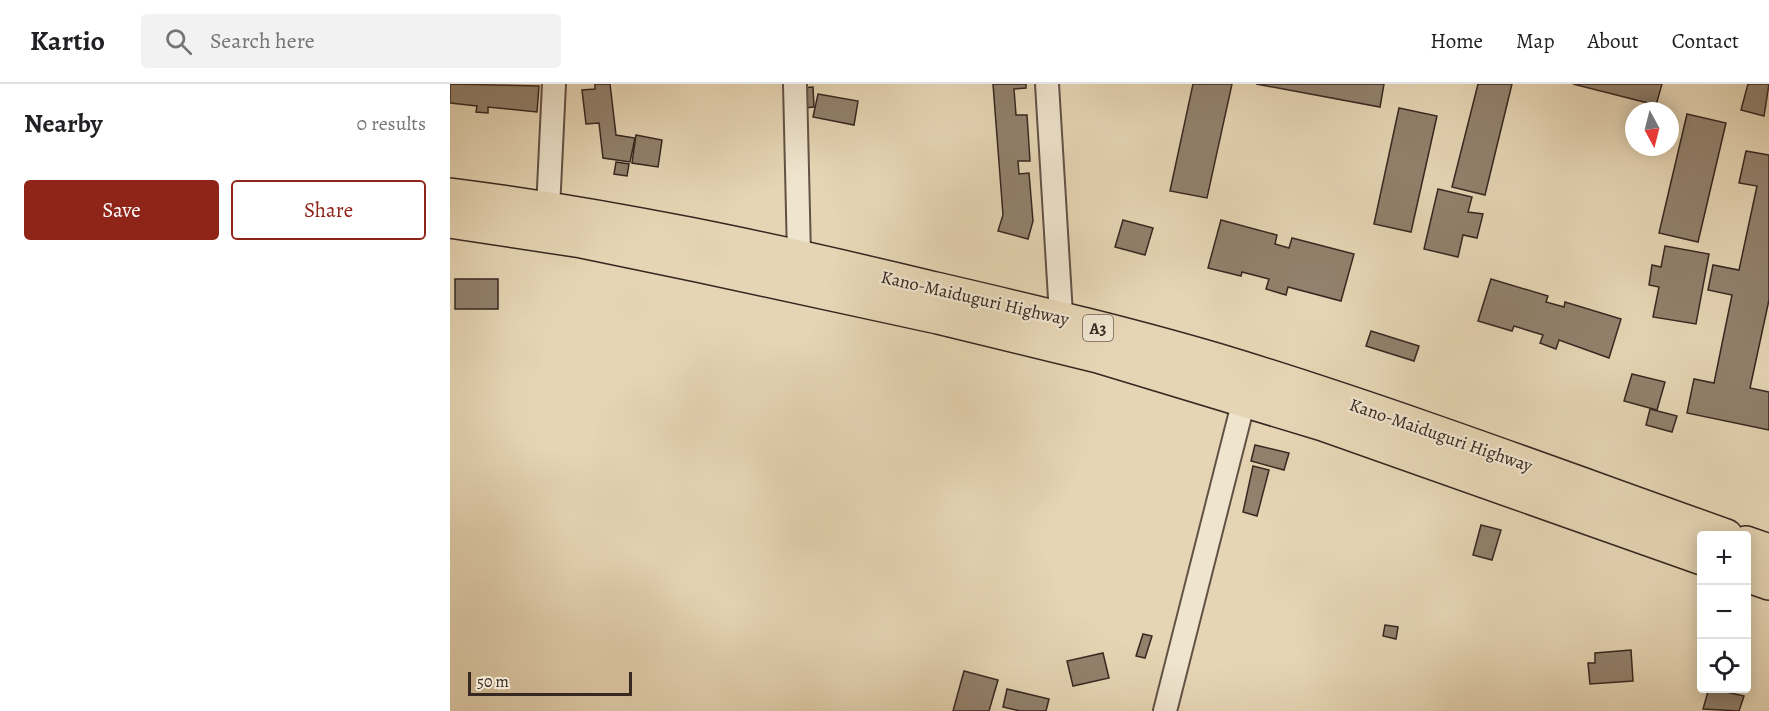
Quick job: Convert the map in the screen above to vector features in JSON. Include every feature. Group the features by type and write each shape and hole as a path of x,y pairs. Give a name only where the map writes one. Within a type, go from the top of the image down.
{"highway":[{"name":"Kano-Maiduguri Highway","path":"450,195 548,209 799,255 1062,334 1098,356 1323,424 1697,557"},
{"name":"Kano-Maiduguri Highway","path":"450,221 582,242 938,317 1062,334 1234,366 1490,450 1712,531"},
{"path":"1751,545 1769,550"},
{"path":"1751,577 1769,583"}],"street":[{"path":"548,209 554,84"},
{"path":"795,84 799,255"},
{"path":"1047,84 1062,334"},
{"path":"1165,711 1244,400"}],"building":[{"path":"450,84 539,86 537,112 488,107 488,113 476,112 477,106 450,103"},
{"path":"595,84 610,84 616,135 635,138 630,162 603,158 599,123 586,124 582,90 595,89"},
{"path":"993,84 1026,84 1026,88 1014,89 1016,115 1027,115 1030,161 1018,161 1019,174 1029,173 1033,221 1028,239 998,231 1003,215"},
{"path":"1193,84 1232,84 1207,198 1170,191"},
{"path":"1256,84 1384,84 1380,107"},
{"path":"1478,84 1512,84 1485,195 1452,187"},
{"path":"1573,84 1662,84 1657,102 1644,102"},
{"path":"1748,84 1769,84 1764,116 1741,110"},
{"path":"813,87 814,107 803,108 802,88"},
{"path":"818,94 858,101 854,125 813,117"},
{"path":"1399,108 1437,116 1411,232 1374,224"},
{"path":"1687,114 1726,123 1698,242 1659,233 1677,156 1679,156"},
{"path":"636,135 662,140 658,167 632,163"},
{"path":"1746,151 1769,155 1769,300 1750,388 1769,392 1769,430 1687,413 1694,379 1714,383 1732,295 1708,290 1713,265 1739,270 1757,186 1739,183"},
{"path":"616,162 629,164 627,176 614,174"},
{"path":"1438,189 1472,197 1468,212 1483,214 1477,238 1463,235 1458,257 1424,249"},
{"path":"1123,220 1153,228 1145,255 1115,247"},
{"path":"1221,220 1277,235 1275,244 1289,248 1292,238 1354,254 1341,301 1288,287 1286,295 1266,289 1269,279 1242,272 1241,276 1208,268"},
{"path":"1665,246 1709,254 1696,324 1653,317 1659,287 1649,285 1652,265 1661,267"},
{"path":"455,279 498,279 498,309 455,309"},
{"path":"1491,279 1548,296 1546,302 1564,307 1565,302 1621,319 1609,358 1559,340 1556,349 1540,343 1543,335 1514,326 1512,331 1478,321"},
{"path":"1371,331 1419,346 1414,361 1366,346"},
{"path":"1632,374 1665,382 1657,410 1624,401"},
{"path":"1650,409 1677,416 1672,432 1646,425"},
{"path":"1255,445 1289,453 1284,470 1251,461"},
{"path":"1253,466 1269,470 1257,516 1243,512"},
{"path":"1481,525 1501,530 1492,560 1473,555"},
{"path":"1385,625 1398,627 1396,639 1383,636"},
{"path":"1143,634 1152,636 1145,658 1136,656"},
{"path":"1631,650 1633,681 1590,684 1588,663 1595,663 1595,653"},
{"path":"1103,653 1109,678 1073,686 1067,661"},
{"path":"964,671 998,680 989,711 953,711"},
{"path":"1007,689 1049,699 1046,711 1020,711 1003,707"},
{"path":"1708,693 1731,693 1744,696 1739,711 1703,709"}]}
